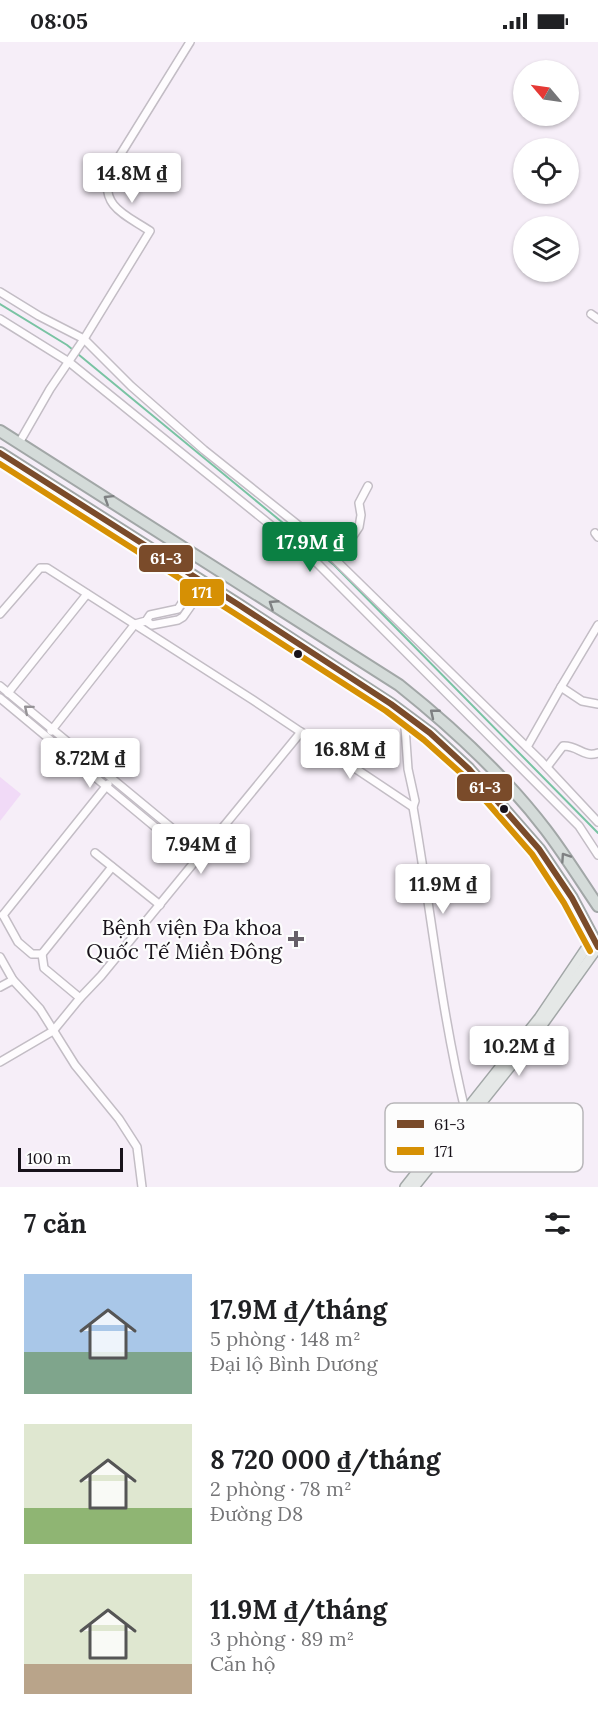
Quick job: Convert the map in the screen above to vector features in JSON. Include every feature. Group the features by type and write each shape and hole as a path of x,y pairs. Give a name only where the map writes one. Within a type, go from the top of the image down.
{"highway":[{"path":"0,431 399,685 441,718 490,765 546,830 598,906"},
{"path":"12,461 19,443"},
{"path":"0,453 202,581 404,713 430,733 469,769 520,826 560,879 597,942"}],"main road":[{"path":"475,1103 597,942"},
{"path":"405,1187 418,1172"},
{"path":"414,1187 425,1172"}],"street":[{"path":"19,443 50,389 82,342 150,231 116,208 108,198 106,185 110,173 190,42"},
{"path":"0,291 82,342 204,450 308,533 527,747 598,822"},
{"path":"591,314 598,319"},
{"path":"0,319 69,362 315,561 579,826 598,855"},
{"path":"337,560 359,527 361,515 359,503 368,486"},
{"path":"0,614 40,568 47,568 413,807"},
{"path":"46,737 135,624 146,621 150,615 178,609 202,581"},
{"path":"8,693 87,594"},
{"path":"527,747 598,625"},
{"path":"0,686 202,853"},
{"path":"561,687 582,701 598,704"},
{"path":"0,698 196,861"},
{"path":"404,713 408,769 415,801 413,807 451,1052 463,1103"},
{"path":"0,1062 53,1031 160,905 301,732"},
{"path":"547,767 563,746 572,746 585,754 598,753"},
{"path":"42,954 32,954 18,942 1,915 112,778"},
{"path":"95,853 160,905"},
{"path":"80,998 44,968 42,954 112,867"},
{"path":"0,957 13,980 40,1009 75,1065 119,1119 137,1147 142,1187"},
{"path":"0,987 13,980"}],"shaded area":[{"path":"0,777 21,794 0,821"}],"waterway":[{"path":"0,304 67,345 334,565 598,833"}],"transit line":[{"name":"61-3","path":"0,453 239,605 391,704 430,733 469,769 539,849 572,898 598,947"},
{"name":"171","path":"0,464 386,711 424,740 463,775 532,854 564,903 590,951"}],"place":[{"name":"Bệnh viện Đa khoa Quốc Tế Miền Đông","path":"296,939"}]}
